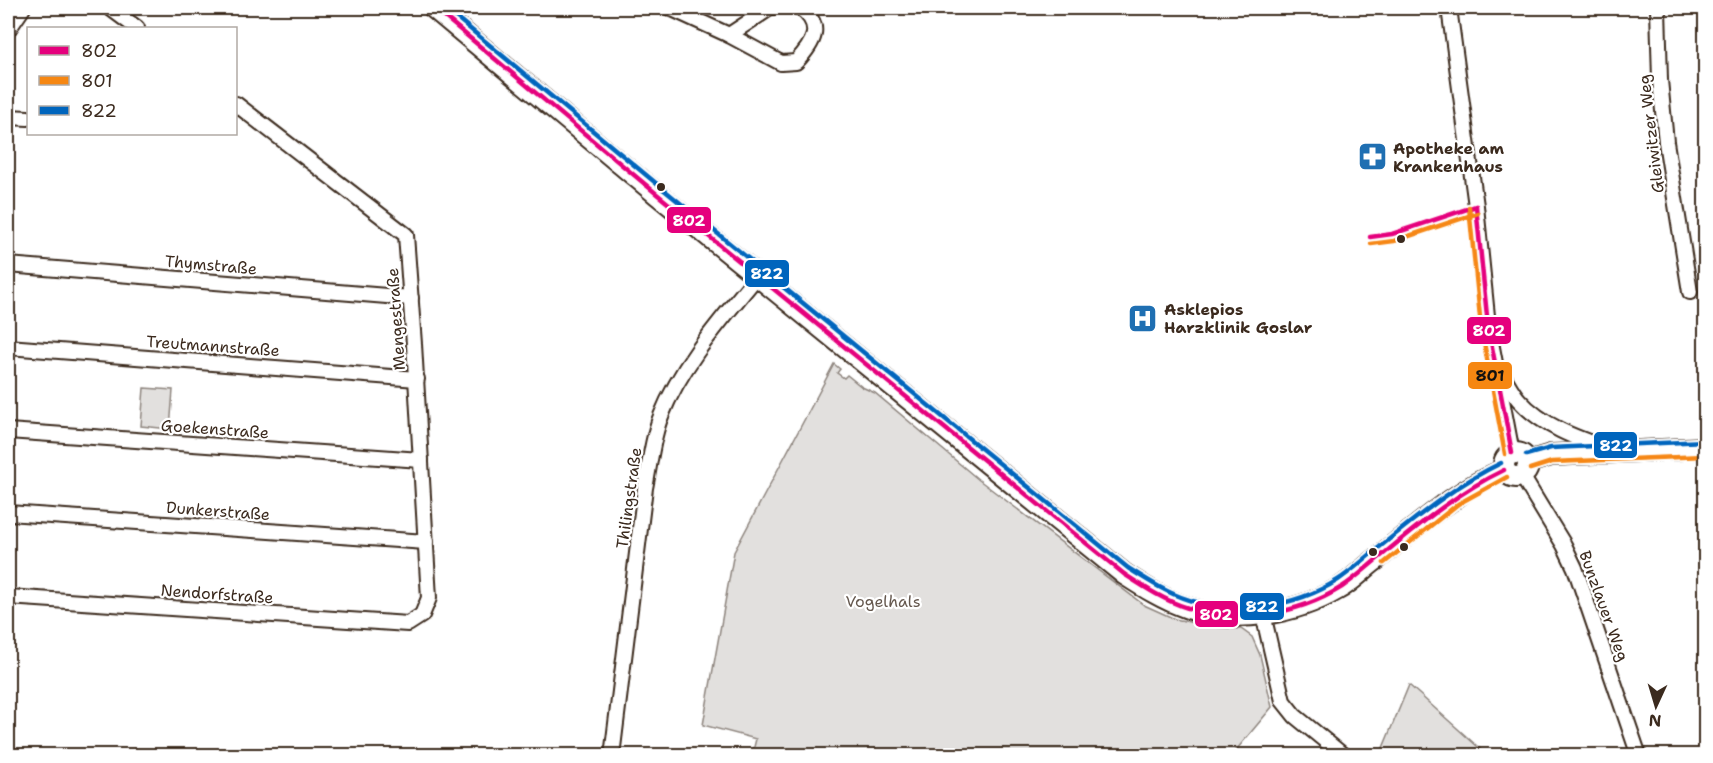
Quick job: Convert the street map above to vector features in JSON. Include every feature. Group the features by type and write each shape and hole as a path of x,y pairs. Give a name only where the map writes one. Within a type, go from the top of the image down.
{"street":[{"path":"8,30 23,8"},
{"path":"110,8 136,27"},
{"path":"435,8 658,195 1124,574 1153,593 1191,609 1218,614 1263,614 1300,605 1339,589 1456,497 1483,479 1516,465 1551,455 1706,448"},
{"path":"670,8 729,35 781,63 796,62 810,47 815,31 810,15 800,8"},
{"path":"729,35 770,8"},
{"path":"1449,8 1476,206 1488,326 1516,465"},
{"name":"Gleiwitzer Weg","path":"1658,8 1660,80 1666,142 1690,292"},
{"name":"Mengestraße","path":"237,105 406,235 417,379 429,598 422,615"},
{"path":"8,117 27,118"},
{"name":"Thymstraße","path":"8,265 411,298"},
{"name":"Thilingstraße","path":"612,756 645,488 660,417 673,390 692,360 758,275"},
{"name":"Treutmannstraße","path":"8,347 417,379"},
{"path":"1495,363 1518,399 1534,414 1578,439 1618,452"},
{"name":"Goekenstraße","path":"8,431 421,460"},
{"name":"Bunzlauer Weg","path":"1516,465 1564,544 1575,568 1639,756"},
{"name":"Dunkerstraße","path":"8,513 426,542"},
{"name":"Nendorfstraße","path":"8,597 408,624 422,615"},
{"path":"1263,614 1283,700 1295,716 1344,756"}],"green space":[{"name":"Vogelhals","path":"834,364 840,369 837,373 844,378 847,375 862,387 875,393 979,480 1144,605 1175,619 1213,627 1241,629 1252,637 1260,655 1272,707 1232,755 752,755 756,739 703,725 734,552"},
{"path":"144,388 173,390 170,429 141,426"},
{"path":"1409,685 1487,755 1380,755"}],"transit line":[{"name":"802","path":"434,8 658,195 1124,574 1171,602 1207,613 1247,616 1287,610 1325,597 1352,580 1440,509 1471,488 1504,470"},
{"name":"822","path":"445,8 1128,568 1173,594 1207,605 1246,608 1303,597 1338,580 1437,502 1468,481 1501,463"},
{"name":"802","path":"1476,206 1488,326 1512,453"},
{"name":"802","path":"1370,237 1392,234 1476,206"},
{"name":"801","path":"1469,207 1481,327 1505,454"},
{"name":"801","path":"1371,244 1394,241 1478,213"},
{"name":"822","path":"1526,455 1551,448 1706,441"},
{"name":"801","path":"1530,469 1552,462 1706,456"},
{"name":"801","path":"1384,563 1458,504 1507,477"}],"place":[{"name":"Apotheke am Krankenhaus","path":"1372,157"},
{"name":"Asklepios Harzklinik Goslar","path":"1143,318"}]}
